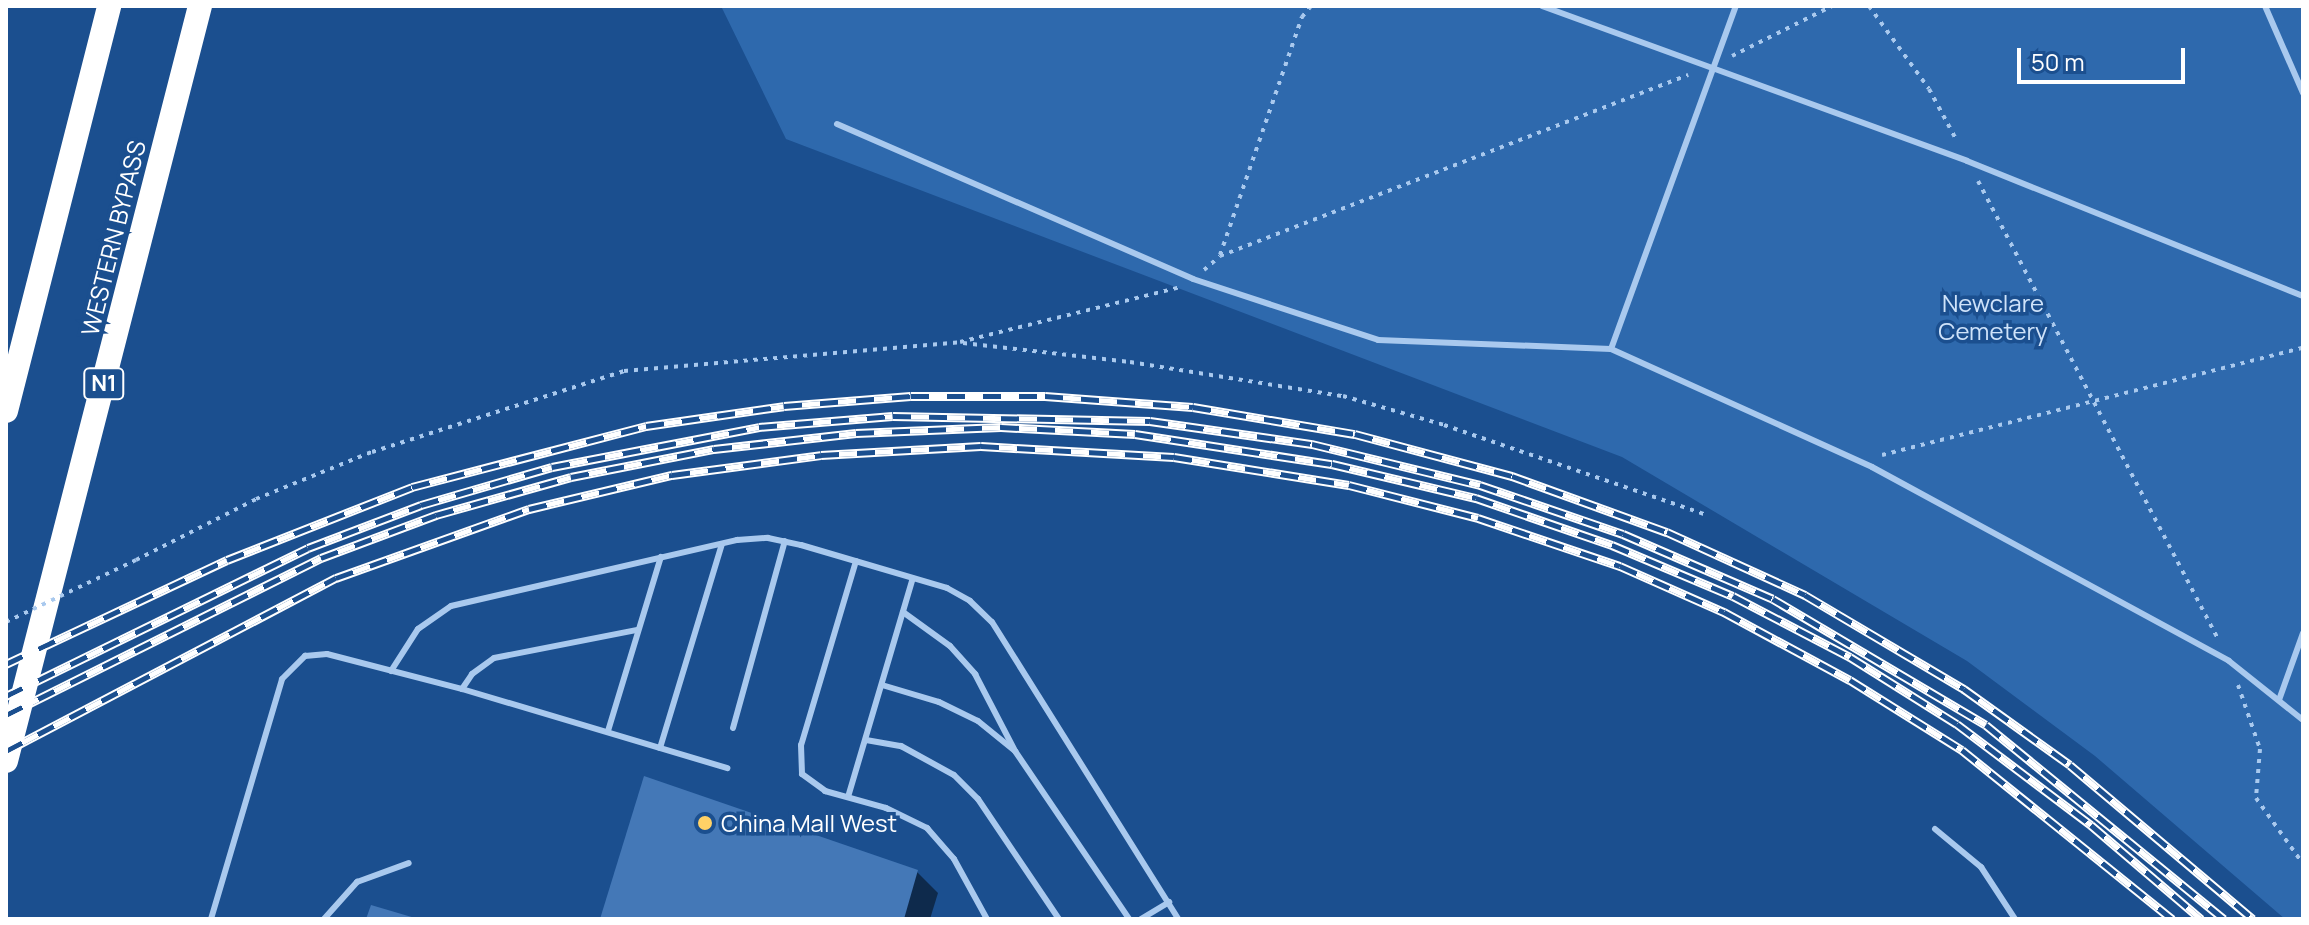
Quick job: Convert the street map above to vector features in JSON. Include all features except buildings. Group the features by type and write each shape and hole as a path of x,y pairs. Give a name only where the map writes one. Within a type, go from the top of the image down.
{"highway":[{"path":"6,411 109,6"},
{"name":"WESTERN BYPASS","path":"6,761 200,6"}],"lane":[{"path":"1542,6 1967,161 2303,296"},
{"path":"1611,349 1710,67 1736,6"},
{"path":"2265,6 2303,93"},
{"path":"837,124 1193,279 1378,340 1611,349 1853,463 1872,467 2229,661 2303,720"},
{"path":"391,671 418,629 451,606 722,544 768,538 785,541 913,578 970,601 992,622 1178,919"},
{"path":"733,728 785,541"},
{"path":"660,748 722,544"},
{"path":"608,731 661,557"},
{"path":"856,561 799,761 811,783 911,818 927,828 954,859 987,919"},
{"path":"848,797 913,578"},
{"path":"903,612 950,646 975,674 1015,751 1129,919"},
{"path":"462,689 472,674 494,658 637,630"},
{"path":"2279,700 2303,633"},
{"path":"211,919 287,668 305,656 327,654 462,689 727,768"},
{"path":"882,685 965,715 1015,751"},
{"path":"866,740 901,746 954,775 978,799 1059,919"},
{"path":"1935,829 1981,867 2015,919"},
{"path":"324,919 357,882 409,863"},
{"path":"1141,919 1169,902"}],"path":[{"path":"1220,256 1302,17 1311,6"},
{"path":"6,622 256,499 372,452 624,371 960,342 1172,291 1193,279 1220,256 1710,67 1832,6"},
{"path":"1869,6 1929,89 2097,403 2229,661 2260,749 2256,798 2303,864"},
{"path":"960,342 1130,362 1343,396 1444,425 1704,514"},
{"path":"1853,463 2303,348"}],"green space":[{"name":"Newclare Cemetery","path":"721,6 2303,6 2303,919 2285,919 2095,756 1967,661 1622,457 786,139"}],"railway":[{"path":"6,664 227,560 412,487 646,426 784,406 911,396 1045,396 1193,407 1355,434 1512,476 1667,532 1805,595 1964,689 2070,765 2253,919"},
{"path":"6,696 308,548 421,505 552,467 759,427 893,416 1150,421 1312,444 1480,485 1623,534 1773,599 1986,725 2224,919"},
{"path":"6,715 321,558 436,515 571,477 714,449 856,433 1001,427 1135,434 1332,464 1476,498 1612,545 1733,596 1850,657 1957,724 2091,825 2201,919"},
{"path":"6,751 336,578 529,509 672,475 821,455 981,446 1174,457 1349,485 1478,518 1620,566 1724,612 1850,680 1962,750 2172,919"}],"place":[{"name":"China Mall West","path":"705,823"}]}
